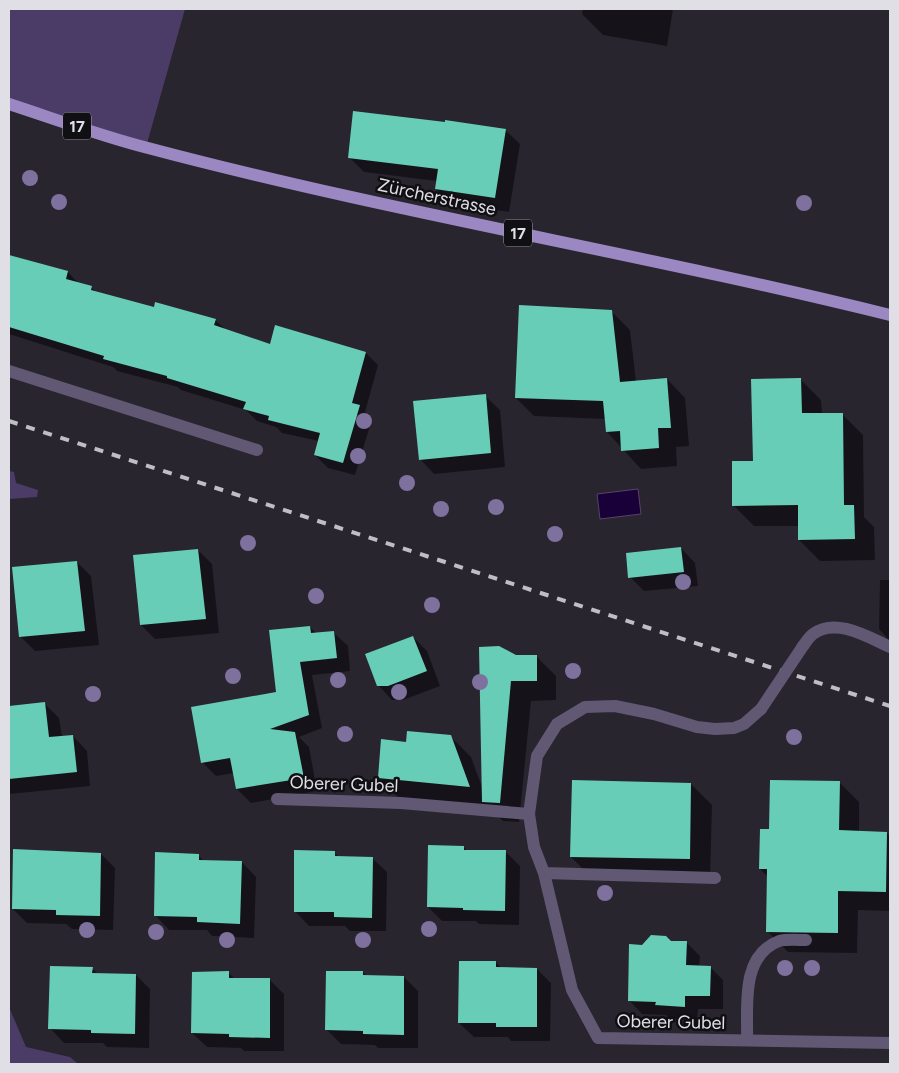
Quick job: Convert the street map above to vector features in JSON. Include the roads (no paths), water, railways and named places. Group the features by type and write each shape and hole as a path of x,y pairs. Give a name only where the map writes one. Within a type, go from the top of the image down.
{"main road":[{"name":"Zürcherstrasse","path":"9,104 146,147 279,180 670,264 890,315"}],"street":[{"path":"9,371 257,450"},
{"name":"Oberer Gubel","path":"890,647 842,628 824,630 813,634 761,709 744,724 734,728 715,729 697,727 654,714 615,706 585,707 557,724 537,756 529,814 534,847 544,873 572,990 598,1038 890,1043"},
{"name":"Oberer Gubel","path":"277,799 401,803 529,814"},
{"path":"544,873 715,878"},
{"path":"748,1040 748,985 753,966 764,949 781,941 806,940"}],"railway":[{"path":"9,421 890,706"}]}
